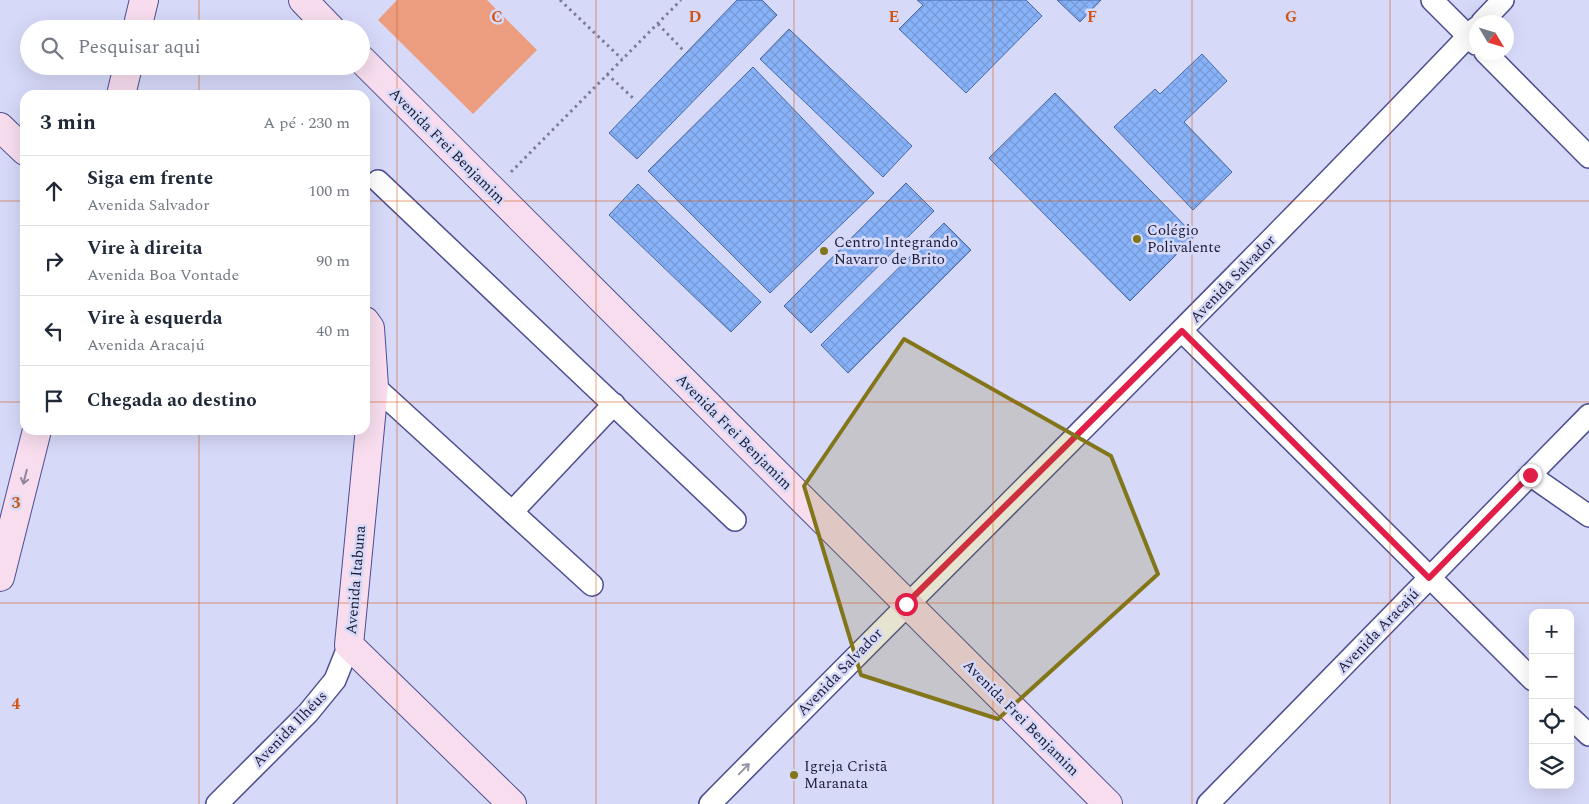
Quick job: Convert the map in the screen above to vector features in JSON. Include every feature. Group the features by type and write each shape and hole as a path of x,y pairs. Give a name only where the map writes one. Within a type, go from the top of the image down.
{"main road":[{"path":"139,20 144,0"},
{"path":"303,0 322,20"},
{"name":"Avenida Frei Benjamim","path":"370,68 1108,804"},
{"path":"122,90 126,75"},
{"path":"0,126 20,146"},
{"name":"Avenida Itabuna","path":"370,328 374,386 370,429"},
{"path":"0,577 36,435"},
{"name":"Avenida Itabuna","path":"369,435 350,645 512,804"}],"street":[{"path":"1432,0 1469,28"},
{"name":"Avenida Salvador","path":"1491,15 1503,0"},
{"name":"Avenida Salvador","path":"710,804 906,604 1182,331 1469,40"},
{"path":"1493,60 1589,156"},
{"path":"378,181 735,520"},
{"path":"1182,331 1529,676"},
{"path":"374,386 592,585"},
{"path":"512,512 614,404"},
{"name":"Avenida Aracajú","path":"1208,804 1589,415"},
{"path":"1530,475 1589,516"},
{"name":"Avenida Ilhéus","path":"217,804 308,712 336,680 350,645"},
{"path":"1574,720 1589,735"}],"path":[{"path":"560,0 622,59"},
{"path":"511,172 681,0"},
{"path":"658,24 683,50"},
{"path":"607,74 633,98"}],"highlighted area":[{"path":"904,339 1111,456 1158,574 998,719 861,675 804,486"}],"shaded area":[{"path":"397,0 487,0 537,50 473,114 378,20"}],"building":[{"path":"737,0 762,0 777,15 637,159 609,133"},
{"path":"917,0 1026,0 1042,16 966,93 899,29 923,5"},
{"path":"1057,0 1101,0 1080,22"},
{"path":"789,29 912,146 883,177 760,59"},
{"path":"1202,54 1227,81 1184,122 1232,172 1193,210 1114,127 1155,89 1160,94"},
{"path":"753,67 874,193 770,293 648,171"},
{"path":"1055,93 1195,236 1130,301 989,158"},
{"path":"906,183 934,211 811,333 784,306"},
{"path":"638,184 761,302 731,332 609,215"},
{"path":"944,223 971,250 848,373 821,345"}],"place":[{"name":"Colégio Polivalente","path":"1137,239"},
{"name":"Centro Integrando Navarro de Brito","path":"824,251"},
{"name":"Igreja Cristã Maranata","path":"794,775"}],"route":[{"path":"906,604 1182,331 1429,578 1530,475"}]}
